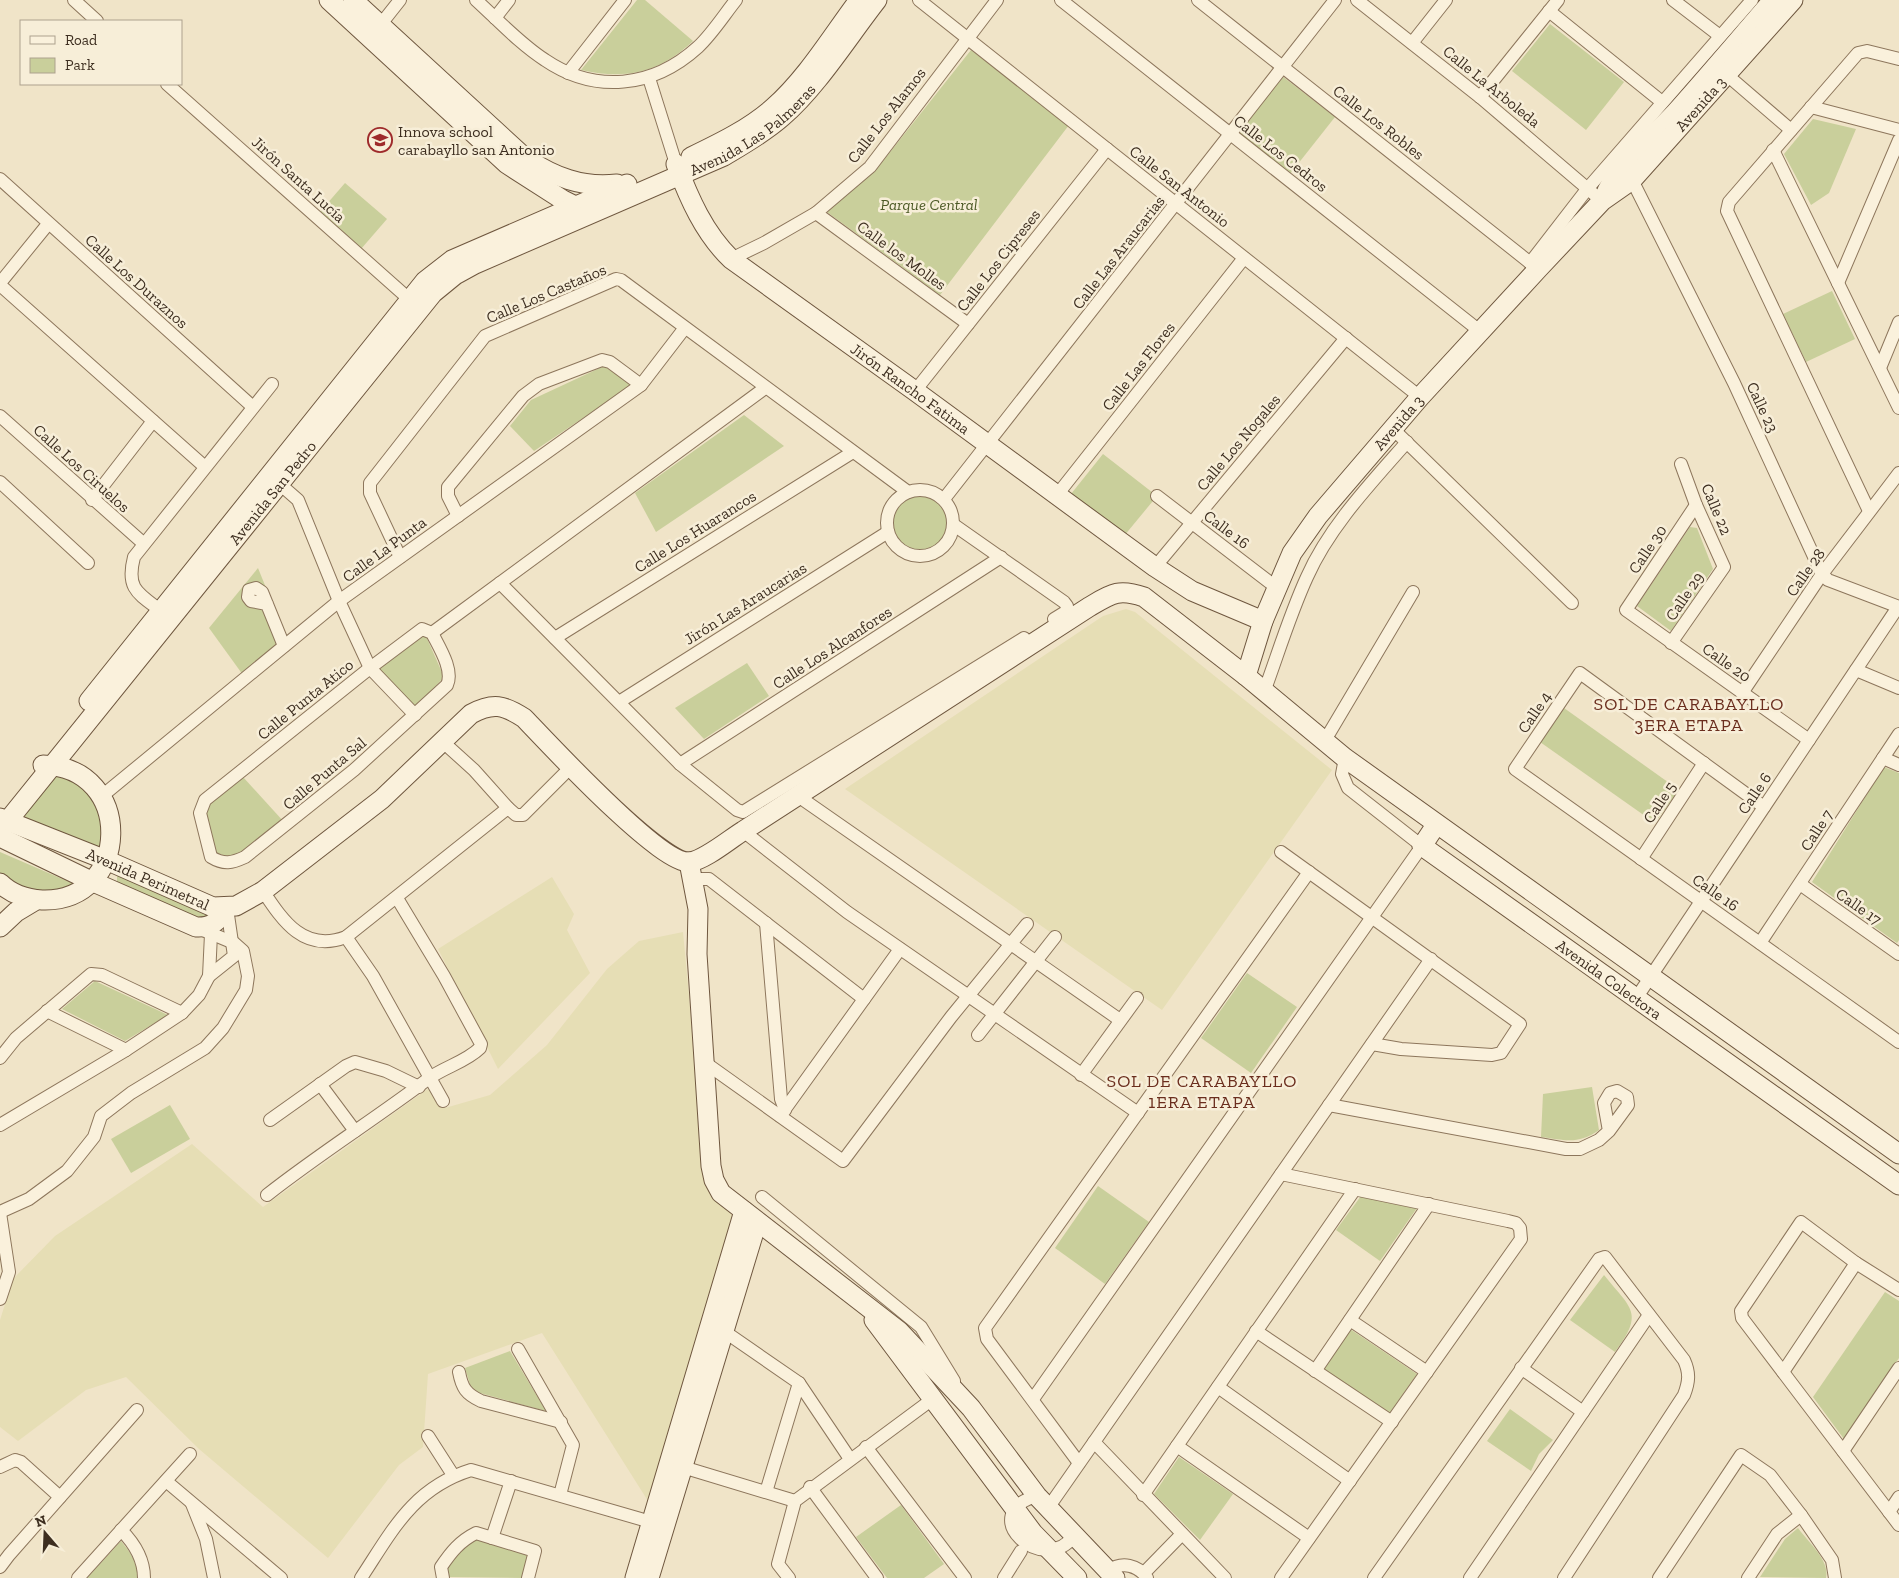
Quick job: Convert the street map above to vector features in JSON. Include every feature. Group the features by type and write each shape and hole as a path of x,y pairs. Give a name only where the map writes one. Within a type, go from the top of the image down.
{"street":[{"path":"74,0 96,20"},
{"path":"329,0 507,164 583,210"},
{"path":"353,0 525,158 549,173 587,185 631,183"},
{"path":"381,24 400,0"},
{"path":"476,0 544,60 568,73 594,81 622,83 649,78 679,63 700,46 736,0"},
{"path":"495,18 509,0"},
{"path":"568,73 625,0"},
{"name":"Avenida Las Palmeras","path":"583,210 678,170 773,108 795,86 859,0"},
{"name":"Avenida Las Palmeras","path":"583,210 631,183 732,152 755,138 783,116 805,93 877,0"},
{"name":"Calle San Antonio","path":"919,0 1420,397"},
{"name":"Calle Los Alamos","path":"731,259 764,244 816,213 870,167 966,38 997,0"},
{"name":"Calle Los Cedros","path":"1061,0 1481,332"},
{"name":"Calle Los Robles","path":"1198,0 1534,266"},
{"name":"Calle Las Araucarias","path":"944,500 989,445 1334,0"},
{"name":"Calle La Arboleda","path":"1358,0 1480,97 1602,201"},
{"path":"1412,43 1446,0"},
{"path":"1480,97 1558,0"},
{"path":"1673,0 1720,36"},
{"path":"1534,266 1588,188 1752,0"},
{"name":"Avenida 3","path":"1602,201 1610,182 1622,167 1674,114 1773,0"},
{"name":"Avenida 3","path":"1246,676 1262,621 1292,554 1318,516 1420,397 1481,332 1534,266 1602,201 1632,180 1793,0"},
{"path":"1549,11 1662,102"},
{"path":"1869,511 1727,211 1729,202 1858,53 1867,50 1899,59"},
{"path":"1727,75 1791,130"},
{"name":"Jirón Rancho Fatima","path":"649,78 678,170 705,227 719,247 731,259 1155,567 1192,590 1262,621"},
{"name":"Jirón Santa Lucía","path":"168,85 409,299"},
{"path":"1811,107 1899,130"},
{"path":"1838,283 1899,140"},
{"name":"Calle Los Cipreses","path":"915,391 1107,149"},
{"path":"1773,150 1899,408"},
{"name":"Calle Los Duraznos","path":"0,179 253,406"},
{"name":"Calle 23","path":"1632,180 1734,383 1822,574"},
{"name":"Avenida San Pedro","path":"2,823 160,610 274,480 409,299 429,287 455,266 583,210"},
{"name":"Calle los Molles","path":"816,213 968,324"},
{"path":"48,224 0,284 205,467"},
{"name":"Calle Las Flores","path":"1057,495 1244,258"},
{"name":"Calle Los Castaños","path":"400,557 370,493 370,483 485,336 616,279 621,280 684,329 908,492"},
{"name":"Avenida San Pedro","path":"45,765 429,287"},
{"path":"1880,368 1899,322"},
{"name":"Calle La Punta","path":"102,796 339,601 641,385 684,329"},
{"name":"Calle Los Nogales","path":"1155,567 1346,338"},
{"path":"458,516 448,496 448,487 523,396 540,384 602,360 610,362 641,385"},
{"path":"160,610 132,588 130,570 134,557 142,543 272,384"},
{"path":"432,633 766,388"},
{"name":"Calle Los Ciruelos","path":"0,416 142,543"},
{"path":"92,500 153,421"},
{"path":"1393,429 1572,603"},
{"path":"1264,692 1307,576 1330,538 1373,481 1407,442"},
{"name":"Calle Los Huarancos","path":"555,638 853,452"},
{"name":"Calle 22","path":"1681,464 1696,505 1724,566"},
{"name":"Calle 28","path":"1742,693 1822,574 1899,473"},
{"path":"274,480 298,500 339,601 370,668 415,715"},
{"path":"0,482 88,563"},
{"path":"915,490 930,491 944,500 952,510 954,525 945,545 926,556 904,552 893,542 888,532 887,521 895,500 915,490"},
{"name":"Calle 16","path":"1157,496 1277,588"},
{"name":"Calle 30","path":"1626,610 1696,505"},
{"path":"500,583 680,764 737,810 743,812 750,810 1067,611 1067,606 1064,602 954,525"},
{"name":"Jirón Las Araucarias","path":"618,702 888,532"},
{"name":"Calle Los Alcanfores","path":"680,764 1001,557"},
{"name":"Calle 29","path":"1672,643 1724,566"},
{"path":"1822,574 1828,580 1899,607"},
{"name":"Avenida Colectora","path":"692,871 700,858 1110,595 1128,591 1144,597 1246,676 1324,742 1436,825 1652,975 1899,1154"},
{"path":"1324,742 1413,592"},
{"path":"266,604 284,646"},
{"name":"Calle 6","path":"1637,997 1899,607"},
{"name":"Calle 20","path":"1626,610 1809,740"},
{"name":"Calle Punta Atico","path":"202,803 417,631 428,630 432,633"},
{"name":"Calle Punta Sal","path":"202,803 200,813 211,857 219,862 231,863 245,857 290,823 447,685 451,678 432,633"},
{"path":"1856,670 1899,688"},
{"name":"Calle 4","path":"1514,769 1580,673 1704,763"},
{"path":"0,1125 126,1050 182,1013 198,995 209,976 231,961 234,956 234,943 227,908 243,903 263,891 382,799 471,714 482,708 494,706 509,708 524,718 615,810 663,852 692,871 710,879 864,999"},
{"name":"Calle 7","path":"1760,943 1899,734"},
{"path":"443,742 474,770 516,815 523,815 565,773"},
{"name":"Avenida Colectora","path":"1345,758 1342,774 1348,788 1422,846 1899,1185"},
{"path":"1883,758 1899,765"},
{"path":"1704,763 1764,807"},
{"name":"Calle 5","path":"1641,858 1704,763"},
{"path":"2,885 19,895 36,900 65,896 81,889 91,881 106,860 111,842 112,823 102,796 81,776 45,765"},
{"name":"Calle 16","path":"1514,769 1899,1042"},
{"path":"798,796 1009,945 1120,1020"},
{"path":"263,891 282,919 306,938 319,941 338,940 346,937 397,898 508,808"},
{"name":"Avenida Perimetral","path":"2,823 106,860 206,905 227,908"},
{"name":"Avenida Perimetral","path":"2,823 91,881 204,930 206,927 214,924 227,908"},
{"path":"1033,1399 1436,825"},
{"path":"743,831 847,912 1138,1113"},
{"path":"1281,852 1518,1021 1519,1028 1501,1053 1492,1055 1400,1049 1372,1044"},
{"path":"692,871 698,909 697,954 711,1166 714,1180 721,1193 899,1331 971,1408 1043,1502 1112,1574 1120,1565 1129,1565 1146,1576 1182,1534"},
{"path":"1079,1463 987,1339 985,1328 1309,872"},
{"name":"Calle 17","path":"1800,884 1899,954"},
{"path":"2,885 6,904 2,925"},
{"path":"267,1195 313,1159 430,1078 476,1052 481,1044 444,976 397,898"},
{"path":"2,925 36,900"},
{"path":"766,923 783,1113"},
{"path":"704,1062 783,1113 843,1162 968,996 1027,924"},
{"path":"0,1299 8,1272 0,1212 29,1198 66,1171 94,1137 101,1116 131,1093 204,1048 223,1028 246,990 248,976 243,951 234,943 204,930 209,976"},
{"path":"346,937 372,976 443,1101"},
{"path":"978,1036 1054,937"},
{"path":"783,1113 900,949"},
{"path":"1074,1536 1069,1546 1054,1557 1041,1559 1030,1557 1021,1551 1014,1542 1011,1532 1016,1510 1022,1504 1043,1502 1079,1463 1431,959"},
{"path":"0,1058 16,1038 86,978 96,973 182,1013"},
{"path":"1081,1075 1137,998"},
{"path":"48,1011 126,1050"},
{"path":"270,1120 320,1084 355,1062 386,1071 418,1087"},
{"path":"320,1084 355,1131"},
{"path":"1329,1105 1566,1149 1591,1146 1609,1131"},
{"path":"1281,1174 1516,1223 1522,1233 1521,1239 1281,1578"},
{"path":"1143,1495 1354,1189"},
{"path":"762,1197 921,1327 971,1408"},
{"path":"1315,1371 1429,1204"},
{"path":"649,1578 675,1465 750,1217"},
{"path":"1899,1290 1856,1263 1801,1222 1741,1312 1742,1318 1899,1525"},
{"path":"1374,1578 1599,1259 1605,1257 1684,1360 1689,1371 1689,1384 1684,1395 1564,1578"},
{"path":"1783,1372 1856,1263"},
{"path":"860,1302 934,1398 1016,1510 1054,1557 1077,1578"},
{"path":"1470,1578 1649,1315"},
{"path":"1350,1320 1427,1372"},
{"path":"717,1327 799,1382 850,1459"},
{"path":"1256,1331 1392,1422"},
{"path":"518,1349 573,1445 560,1496"},
{"path":"1521,1368 1583,1412"},
{"path":"1843,1451 1899,1368"},
{"path":"460,1372 462,1386 469,1396 481,1401 561,1422"},
{"path":"766,1492 799,1382"},
{"path":"1218,1387 1350,1481"},
{"path":"774,1578 795,1501 810,1487 934,1398"},
{"path":"0,1567 137,1410"},
{"path":"428,1436 453,1475"},
{"path":"1094,1442 1225,1578"},
{"path":"1177,1446 1310,1538"},
{"path":"866,1447 965,1578"},
{"path":"78,1578 190,1454"},
{"path":"1659,1578 1741,1455 1770,1475 1801,1515 1832,1560 1835,1578"},
{"path":"0,1467 15,1460 21,1462 60,1497"},
{"path":"675,1465 795,1501"},
{"path":"635,1578 651,1522 675,1465"},
{"path":"361,1578 408,1508 453,1475 471,1470 651,1522"},
{"path":"166,1481 280,1578"},
{"path":"492,1538 511,1481"},
{"path":"810,1487 877,1578"},
{"path":"1889,1512 1899,1497"},
{"path":"192,1503 206,1539 214,1578"},
{"path":"1748,1578 1777,1534 1801,1515"},
{"path":"121,1530 131,1540 138,1554 144,1569 144,1578"},
{"path":"443,1578 442,1567 464,1539 476,1533 535,1551 528,1578"},
{"path":"1004,1578 1021,1551"},
{"path":"778,1564 789,1578"}],"shaded area":[{"path":"1126,609 1135,612 1332,770 1162,1010 845,789 1103,616"},
{"path":"552,877 574,914 567,930 590,973 498,1069 438,949"},
{"path":"683,932 707,1189 735,1218 648,1501 542,1333 428,1374 423,1447 399,1465 328,1558 199,1449 126,1377 86,1390 18,1441 0,1427 0,1320 13,1279 55,1236 192,1144 263,1207 429,1088 445,1108 490,1095 547,1045 607,969 639,941"}],"green space":[{"path":"637,0 645,0 693,41 667,60 641,71 613,74 581,70"},
{"path":"1550,24 1624,82 1586,130 1512,71"},
{"name":"Parque Central","path":"971,50 1069,125 940,295 827,212 879,166"},
{"path":"1282,76 1335,117 1290,174 1237,134"},
{"path":"1813,119 1856,129 1829,193 1811,205 1784,154"},
{"path":"345,183 387,219 361,249 319,213"},
{"path":"1832,291 1855,339 1806,362 1783,314"},
{"path":"604,366 632,385 534,451 510,426 531,400"},
{"path":"744,415 784,446 656,532 635,493"},
{"path":"1103,454 1157,496 1124,536 1071,494"},
{"path":"914,495 926,495 936,499 944,507 948,523 944,539 936,547 926,551 914,551 904,547 896,539 892,529 892,517 896,507 904,499"},
{"path":"1690,527 1697,528 1713,569 1671,631 1637,606"},
{"path":"258,568 286,637 243,675 209,628"},
{"path":"419,636 426,636 444,677 414,710 379,668"},
{"path":"747,663 769,696 704,739 675,708"},
{"path":"1564,708 1679,790 1655,823 1540,742"},
{"path":"1884,767 1899,773 1899,940 1897,943 1812,882"},
{"path":"54,773 84,786 103,818 101,851 20,816"},
{"path":"243,777 284,822 239,855 229,857 213,852 204,807"},
{"path":"0,852 74,884 55,890 25,889 8,880 0,873"},
{"path":"119,874 209,915 206,921 117,883"},
{"path":"1247,973 1297,1007 1251,1073 1201,1038"},
{"path":"95,981 168,1015 125,1041 62,1009"},
{"path":"1592,1087 1599,1130 1578,1140 1541,1137 1543,1094"},
{"path":"170,1105 190,1139 131,1173 111,1139"},
{"path":"1098,1186 1149,1222 1105,1284 1055,1248"},
{"path":"1361,1196 1417,1208 1380,1261 1336,1230"},
{"path":"1604,1275 1631,1311 1630,1328 1615,1352 1570,1320"},
{"path":"1885,1292 1899,1301 1899,1358 1844,1439 1813,1397"},
{"path":"1350,1329 1417,1374 1389,1414 1322,1369"},
{"path":"510,1351 546,1411 480,1393 471,1388 465,1368"},
{"path":"1510,1409 1553,1440 1539,1454 1531,1471 1487,1441"},
{"path":"1179,1457 1233,1494 1200,1540 1154,1494"},
{"path":"901,1505 944,1564 924,1578 887,1578 856,1537"},
{"path":"1798,1528 1822,1558 1825,1565 1826,1578 1760,1577 1785,1539"},
{"path":"477,1538 530,1553 523,1578 449,1577 446,1567 463,1547"},
{"path":"121,1541 133,1558 138,1578 87,1578"}],"place":[{"name":"Innova school carabayllo san Antonio","path":"380,140"}],"district":[{"name":"SOL DE CARABAYLLO 3ERA ETAPA","path":"1689,714"},
{"name":"SOL DE CARABAYLLO 1ERA ETAPA","path":"1202,1091"}]}
